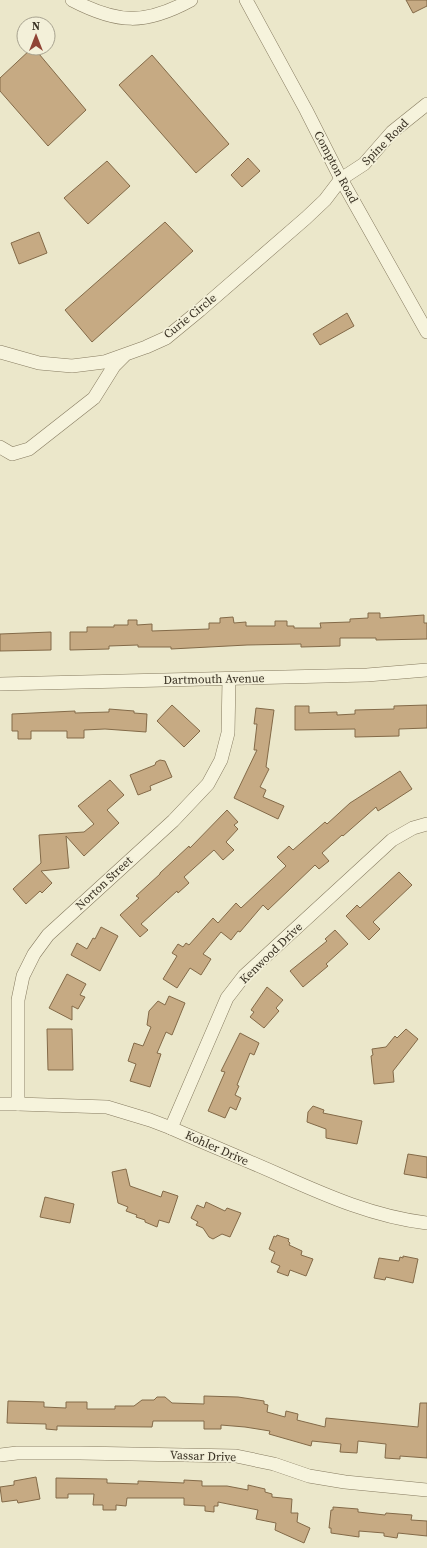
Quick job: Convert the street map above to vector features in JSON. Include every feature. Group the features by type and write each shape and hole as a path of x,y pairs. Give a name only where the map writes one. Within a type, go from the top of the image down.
{"street":[{"path":"72,0 86,8 114,17 133,19 158,15 177,8 191,0"},
{"name":"Compton Road","path":"246,0 341,178 427,332"},
{"name":"Spine Road","path":"341,178 364,164 392,132 427,104"},
{"name":"Curie Circle","path":"0,352 40,363 72,366 104,362 166,338 306,218 325,200 341,178"},
{"path":"0,447 12,454 29,449 94,398 114,366 127,354"},
{"name":"Dartmouth Avenue","path":"0,684 367,675 427,670"},
{"name":"Norton Street","path":"18,1104 18,1000 23,976 34,954 48,935 172,821 208,784 221,760 228,733 229,679"},
{"name":"Kenwood Drive","path":"171,1128 227,998 244,976 392,840 413,828 427,824"},
{"name":"Kohler Drive","path":"0,1104 107,1107 171,1128 320,1193 375,1213 427,1223"},
{"name":"Vassar Drive","path":"0,1455 16,1453 80,1453 236,1456 274,1464 316,1477 345,1482 427,1490"}],"building":[{"path":"406,0 427,0 427,6 413,13"},
{"path":"152,55 229,144 196,173 119,85"},
{"path":"23,56 41,56 86,110 48,146 0,91 0,78"},
{"path":"248,158 260,171 242,187 231,175"},
{"path":"107,161 130,186 88,224 64,198"},
{"path":"165,222 193,251 92,342 65,310"},
{"path":"39,232 47,253 19,264 11,243"},
{"path":"347,313 354,326 320,345 313,334"},
{"path":"368,613 380,613 380,618 424,615 424,623 427,623 427,639 376,640 376,638 340,638 340,646 301,647 301,644 171,649 171,647 138,647 138,645 109,646 109,649 70,650 70,632 87,632 87,627 114,627 114,625 128,625 128,620 137,620 137,625 152,624 152,631 209,629 209,623 220,623 220,618 233,617 234,623 246,622 246,626 275,626 275,621 287,621 287,626 294,626 294,628 321,628 320,623 350,622 350,619 368,618"},
{"path":"51,632 51,650 0,651 0,634"},
{"path":"172,705 200,731 184,747 157,721"},
{"path":"427,705 427,728 399,729 399,736 355,737 355,729 295,730 295,706 309,706 309,713 337,712 337,715 355,714 355,710 394,709 394,706"},
{"path":"256,708 274,710 266,767 269,769 260,787 266,790 263,797 284,806 278,819 234,798 257,750 254,750 257,724 254,724"},
{"path":"109,709 134,711 134,713 147,714 146,732 105,729 84,730 84,738 67,738 67,731 31,731 31,739 18,739 18,731 12,731 12,714 75,711 75,713 109,712"},
{"path":"160,760 165,761 172,777 150,786 151,790 138,795 130,775 155,765 156,762"},
{"path":"400,771 412,789 378,811 376,807 343,836 342,835 322,853 329,861 319,869 315,865 268,910 263,905 240,932 238,931 231,940 221,932 203,954 211,959 201,975 190,968 177,988 163,979 177,956 172,953 178,944 183,947 186,943 189,945 213,918 218,923 236,903 241,908 286,866 277,857 289,846 293,850 325,822 327,824 350,803"},
{"path":"110,780 124,795 107,810 119,823 84,856 66,836 69,868 41,871 52,883 42,893 40,891 26,904 13,889 41,863 39,835 84,832 94,824 78,806"},
{"path":"227,810 238,822 234,825 238,829 226,842 234,850 223,860 214,850 184,877 189,883 178,893 177,891 141,924 148,930 140,937 120,915 139,898 136,896 189,846 190,848"},
{"path":"399,872 412,885 373,922 380,929 369,940 346,916 357,905 360,908"},
{"path":"101,927 118,936 100,971 71,955 77,943 87,949 93,938 95,939"},
{"path":"335,930 348,944 326,964 328,966 303,987 290,971 327,941 325,939"},
{"path":"67,974 86,984 80,995 85,997 78,1009 72,1006 72,1020 49,1008"},
{"path":"267,987 283,1000 276,1008 279,1011 264,1028 250,1017 254,1012 251,1010"},
{"path":"169,996 185,1003 172,1035 166,1032 157,1053 161,1054 150,1087 130,1081 136,1064 128,1061 134,1043 143,1046 151,1027 147,1025 149,1011 158,1001 165,1005"},
{"path":"47,1029 72,1029 73,1070 48,1070"},
{"path":"406,1029 418,1039 393,1071 394,1082 374,1084 371,1056 373,1055 372,1049 386,1047 395,1036 397,1038"},
{"path":"240,1033 259,1043 254,1055 250,1053 237,1085 239,1086 235,1095 241,1098 236,1110 230,1107 225,1118 208,1111 225,1072 221,1071"},
{"path":"313,1106 324,1110 323,1113 362,1121 357,1144 326,1138 326,1129 307,1122 308,1112"},
{"path":"408,1154 427,1157 427,1178 404,1174"},
{"path":"126,1169 130,1186 161,1197 163,1191 178,1196 169,1223 159,1220 157,1227 136,1217 137,1215 126,1211 128,1207 118,1203 112,1172"},
{"path":"45,1197 74,1204 70,1223 40,1217"},
{"path":"206,1202 225,1211 227,1208 241,1213 230,1237 222,1234 213,1239 209,1237 203,1228 196,1225 198,1222 191,1218 197,1205 204,1208"},
{"path":"277,1235 289,1239 289,1245 302,1251 301,1255 313,1259 306,1276 290,1270 288,1276 277,1272 280,1266 271,1262 275,1252 269,1249 274,1236 276,1237"},
{"path":"403,1256 418,1259 413,1283 386,1277 385,1280 374,1278 379,1258 399,1261 400,1257 403,1258"},
{"path":"204,1396 238,1397 264,1401 264,1404 268,1405 267,1412 285,1417 286,1411 298,1414 297,1420 325,1427 326,1418 418,1427 420,1403 427,1403 427,1458 400,1456 400,1459 385,1458 386,1444 358,1441 357,1453 340,1452 341,1444 312,1441 311,1446 269,1434 270,1431 245,1427 221,1425 221,1429 204,1429 204,1421 153,1421 152,1427 57,1426 57,1430 46,1429 46,1424 7,1423 8,1401 44,1402 44,1407 66,1408 66,1402 87,1402 87,1409 115,1409 115,1406 134,1406 142,1400 154,1400 157,1397 165,1397 172,1403 204,1404"},
{"path":"36,1477 40,1499 18,1503 17,1500 2,1502 0,1487 14,1485 14,1481"},
{"path":"56,1478 107,1479 107,1483 138,1484 138,1481 184,1483 184,1480 202,1481 202,1486 227,1486 248,1490 248,1485 265,1489 265,1492 272,1494 272,1497 292,1499 291,1513 298,1513 297,1522 310,1528 304,1543 275,1530 276,1523 256,1519 258,1510 218,1502 218,1506 214,1506 214,1512 205,1511 205,1506 184,1505 184,1498 127,1498 126,1506 116,1505 116,1510 103,1510 103,1505 93,1505 94,1494 68,1494 68,1498 56,1498"},
{"path":"333,1507 358,1509 358,1512 385,1515 386,1513 412,1515 411,1520 427,1521 427,1536 398,1533 397,1538 384,1536 384,1533 359,1531 359,1537 331,1533 331,1528 329,1528 331,1510 333,1510"}]}
